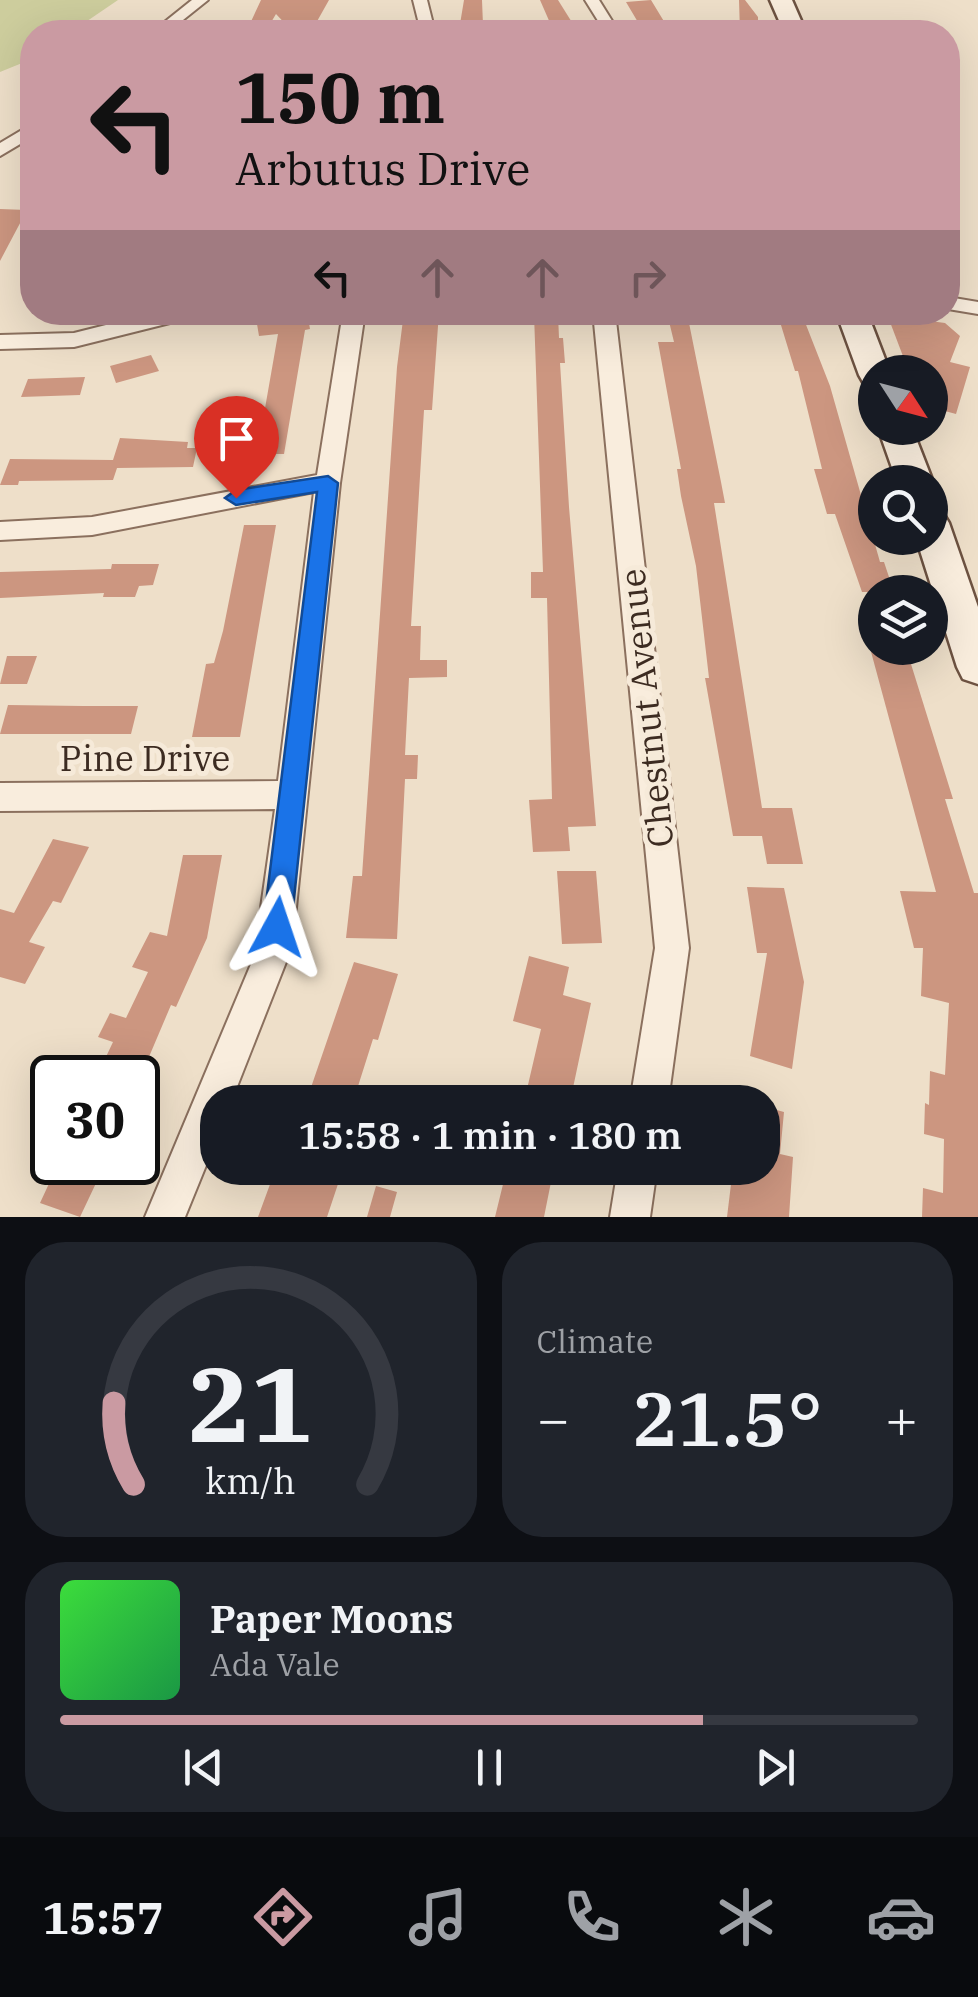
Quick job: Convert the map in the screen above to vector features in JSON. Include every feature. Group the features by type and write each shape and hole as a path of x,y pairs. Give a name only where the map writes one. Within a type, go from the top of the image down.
{"street":[{"path":"175,20 201,0"},
{"path":"0,342 74,340 113,325"},
{"path":"165,1217 271,957 328,483 352,325"},
{"name":"Chestnut Avenue","path":"605,325 672,948 652,1085"},
{"path":"856,325 867,355"},
{"path":"0,531 92,526 300,484 328,483"},
{"path":"941,555 978,667"},
{"name":"Pine Drive","path":"0,797 290,795"},
{"path":"630,1217 635,1185"}],"green space":[{"path":"0,0 118,0 89,20 20,20 20,64 0,72"}],"building":[{"path":"261,0 329,0 318,20 282,20 276,14 272,20 252,20"},
{"path":"464,0 482,0 483,20 461,20"},
{"path":"540,0 558,0 570,20 549,20"},
{"path":"651,0 663,20 637,20 626,2"},
{"path":"739,0 745,0 758,20 740,20"},
{"path":"0,209 20,210 20,223 0,261"},
{"path":"257,325 309,325 310,329 305,330 284,454 257,454 278,334 259,336"},
{"path":"402,325 438,325 432,410 424,410 411,626 421,626 420,660 447,660 447,677 409,678 405,755 418,755 417,779 405,779 397,939 346,938 353,876 362,876"},
{"path":"534,325 558,325 565,363 560,363 569,507 596,826 568,827 570,851 533,852 529,800 552,799 547,598 531,598 531,572 543,572"},
{"path":"670,325 689,325 725,503 714,503 762,808 792,808 803,864 767,864 762,836 733,836 705,678 709,678 696,566 681,496 677,469 681,469 658,342 674,342"},
{"path":"781,325 806,325 830,386 858,485 858,555 878,555 888,575 858,575 858,580 835,514 827,514 814,469 822,469 798,371"},
{"path":"891,325 947,325 960,336 950,362 970,367 956,414 948,412 948,355 903,355"},
{"path":"151,355 159,371 116,383 110,366"},
{"path":"85,377 80,395 21,397 28,379"},
{"path":"120,438 188,442 187,448 197,448 193,467 117,468 113,480 19,481 18,485 0,485 10,459 113,460"},
{"path":"244,525 276,525 240,737 192,737 206,664 214,663 223,631"},
{"path":"112,564 159,564 153,585 139,586 135,597 103,597 104,593 0,598 0,572 111,569"},
{"path":"7,656 37,656 27,684 0,684"},
{"path":"875,665 911,665 953,799 945,799 974,893 978,893 978,1217 922,1217 923,1188 943,1193 944,1139 924,1134 930,1071 945,1075 949,1003 921,996 923,948 914,948 900,891 936,892"},
{"path":"8,705 138,706 131,734 0,734"},
{"path":"53,839 89,847 61,903 53,901 29,942 45,947 25,984 0,977 0,909 14,913"},
{"path":"183,855 222,855 207,938 150,1055 107,1055 113,1042 98,1037 110,1013 126,1018 148,972 132,967 150,932 167,936"},
{"path":"557,871 596,871 602,943 562,944"},
{"path":"747,887 784,888 804,982 792,1069 750,1056 767,953 757,953"},
{"path":"529,956 569,967 563,995 591,1003 574,1085 528,1085 541,1029 513,1021"},
{"path":"354,962 398,974 378,1040 373,1039 358,1085 312,1085"},
{"path":"780,1111 784,1112 780,1154"},
{"path":"780,1154 793,1157 789,1217 727,1217 731,1185 780,1185"},
{"path":"48,1185 95,1185 80,1217 40,1203"},
{"path":"270,1185 338,1185 327,1217 258,1217"},
{"path":"503,1185 550,1185 544,1217 495,1217"},
{"path":"376,1186 397,1192 390,1217 367,1217"}],"route":[{"path":"236,498 300,484 328,483 277,927"}]}
